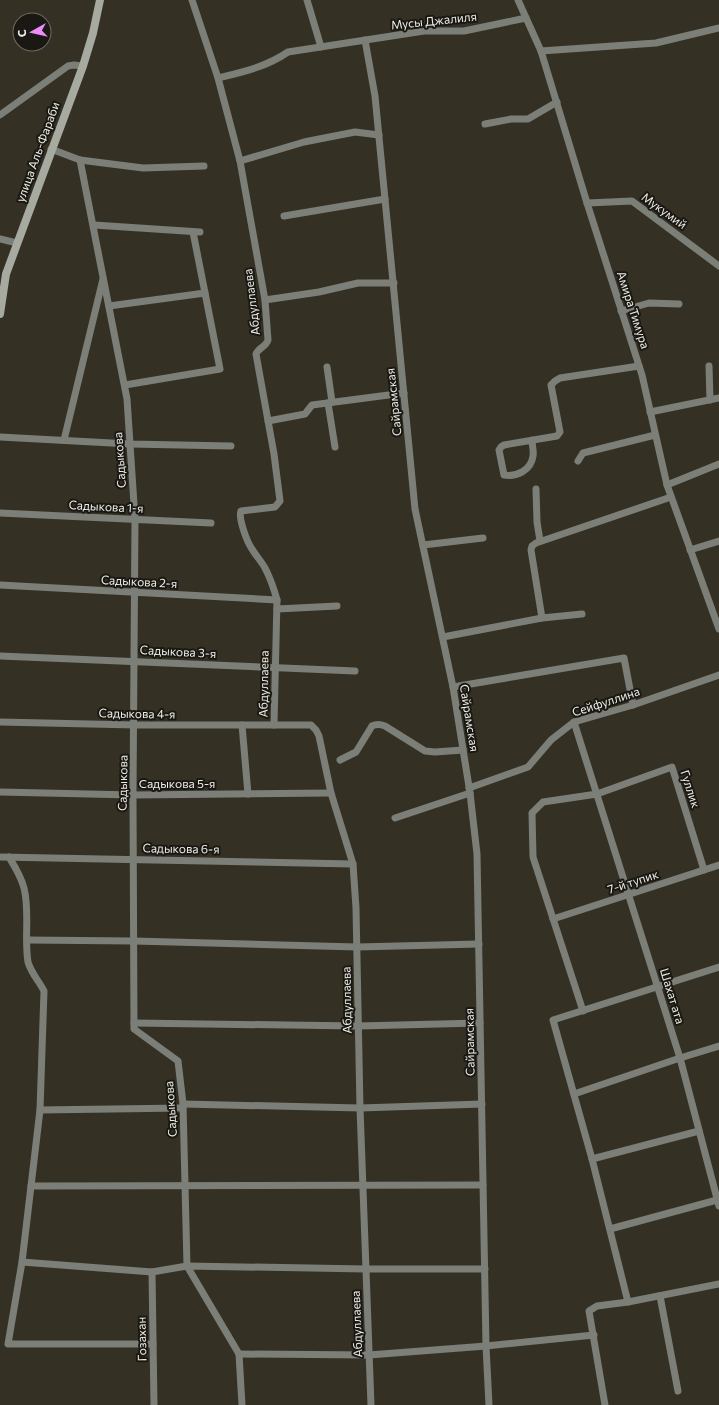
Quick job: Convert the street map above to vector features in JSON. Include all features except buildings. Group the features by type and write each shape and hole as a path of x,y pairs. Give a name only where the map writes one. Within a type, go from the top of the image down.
{"main road":[{"name":"улица Аль-Фараби","path":"0,314 6,274 82,66 93,33 100,0"}],"street":[{"name":"Абдуллаева","path":"192,0 218,78 240,162 265,300 268,340 256,354 280,501 275,507 241,511 240,516 251,549 265,568 272,582 277,600 274,668 274,725 311,725 316,730 331,793 353,864 357,947 360,1108 371,1405"},
{"path":"307,0 321,47"},
{"name":"Амира Тимура","path":"518,0 541,51 587,203 639,366 667,485 719,629"},
{"name":"Мусы Джалиля","path":"218,78 258,68 288,52 424,31 464,31 526,18"},
{"path":"541,51 656,43 719,28"},
{"name":"Сайрамская","path":"365,40 375,96 415,508 453,687 477,854 486,1346 489,1405"},
{"path":"0,115 68,66 82,66"},
{"path":"485,124 511,119 528,119 557,102"},
{"path":"240,162 304,142 355,132 379,135"},
{"path":"51,149 80,160 143,168 204,166"},
{"name":"Садыкова","path":"80,160 125,385 135,519 136,593 133,795 134,1029 178,1061 183,1106 187,1266 239,1354 242,1405"},
{"path":"284,216 385,199"},
{"name":"Мукумий","path":"587,203 632,201 719,266"},
{"path":"94,225 197,232 205,293 220,369 125,385"},
{"path":"0,239 17,243"},
{"path":"64,440 104,276"},
{"path":"265,300 319,292 358,283 394,283"},
{"path":"109,306 205,293"},
{"path":"621,311 650,303 679,304"},
{"path":"532,440 533,457 526,471 522,473 504,475 499,450 501,447 532,440 557,436 560,432 551,385 555,381 560,378 639,366"},
{"path":"709,366 710,400"},
{"path":"327,367 335,447"},
{"path":"268,421 305,414 312,405 404,393"},
{"path":"650,412 719,398"},
{"path":"578,461 582,453 656,435"},
{"path":"0,437 130,444 231,446"},
{"path":"667,485 719,464"},
{"path":"536,489 536,522 540,541"},
{"path":"542,618 531,550 532,546 540,541 671,497"},
{"name":"Садыкова 1-я","path":"0,513 211,523"},
{"path":"423,545 483,538"},
{"path":"690,550 719,541"},
{"name":"Садыкова 2-я","path":"0,585 277,600"},
{"path":"277,609 337,606"},
{"path":"443,636 542,618 582,614"},
{"name":"Садыкова 3-я","path":"0,656 355,670"},
{"path":"453,687 624,658 633,705"},
{"name":"Сейфуллина","path":"395,818 528,767 551,740 574,722 633,705 719,676"},
{"name":"Садыкова 4-я","path":"0,722 135,725 274,725"},
{"name":"Шахат ата","path":"574,722 680,1058 718,1203"},
{"path":"340,760 356,752 372,726 375,724 385,726 425,750 435,752 463,750"},
{"path":"242,725 248,794"},
{"name":"Гуллик","path":"597,794 672,767 704,870"},
{"name":"Садыкова 5-я","path":"0,792 133,795 331,793"},
{"path":"583,1011 534,857 532,813 543,802 597,794"},
{"name":"Садыкова 6-я","path":"0,857 353,864"},
{"path":"9,857 19,873 24,886 26,898 29,963 34,976 44,991 40,1110 22,1262 8,1344 153,1344"},
{"name":"7-й тупик","path":"553,919 719,866"},
{"path":"27,940 134,941 357,947 479,944"},
{"path":"628,1302 592,1159 553,1020 719,968"},
{"path":"134,1023 358,1026 480,1023"},
{"path":"574,1094 719,1046"},
{"path":"40,1110 183,1106 360,1108 482,1104"},
{"path":"592,1159 699,1131"},
{"path":"31,1186 185,1184 363,1186 483,1185"},
{"path":"610,1229 718,1203"},
{"path":"22,1262 152,1272 187,1266 485,1269"},
{"name":"Гозахан","path":"152,1272 154,1405"},
{"path":"605,1405 589,1311 597,1306 628,1302 719,1284"},
{"path":"660,1296 678,1391"},
{"path":"239,1354 369,1355 594,1336"}]}
